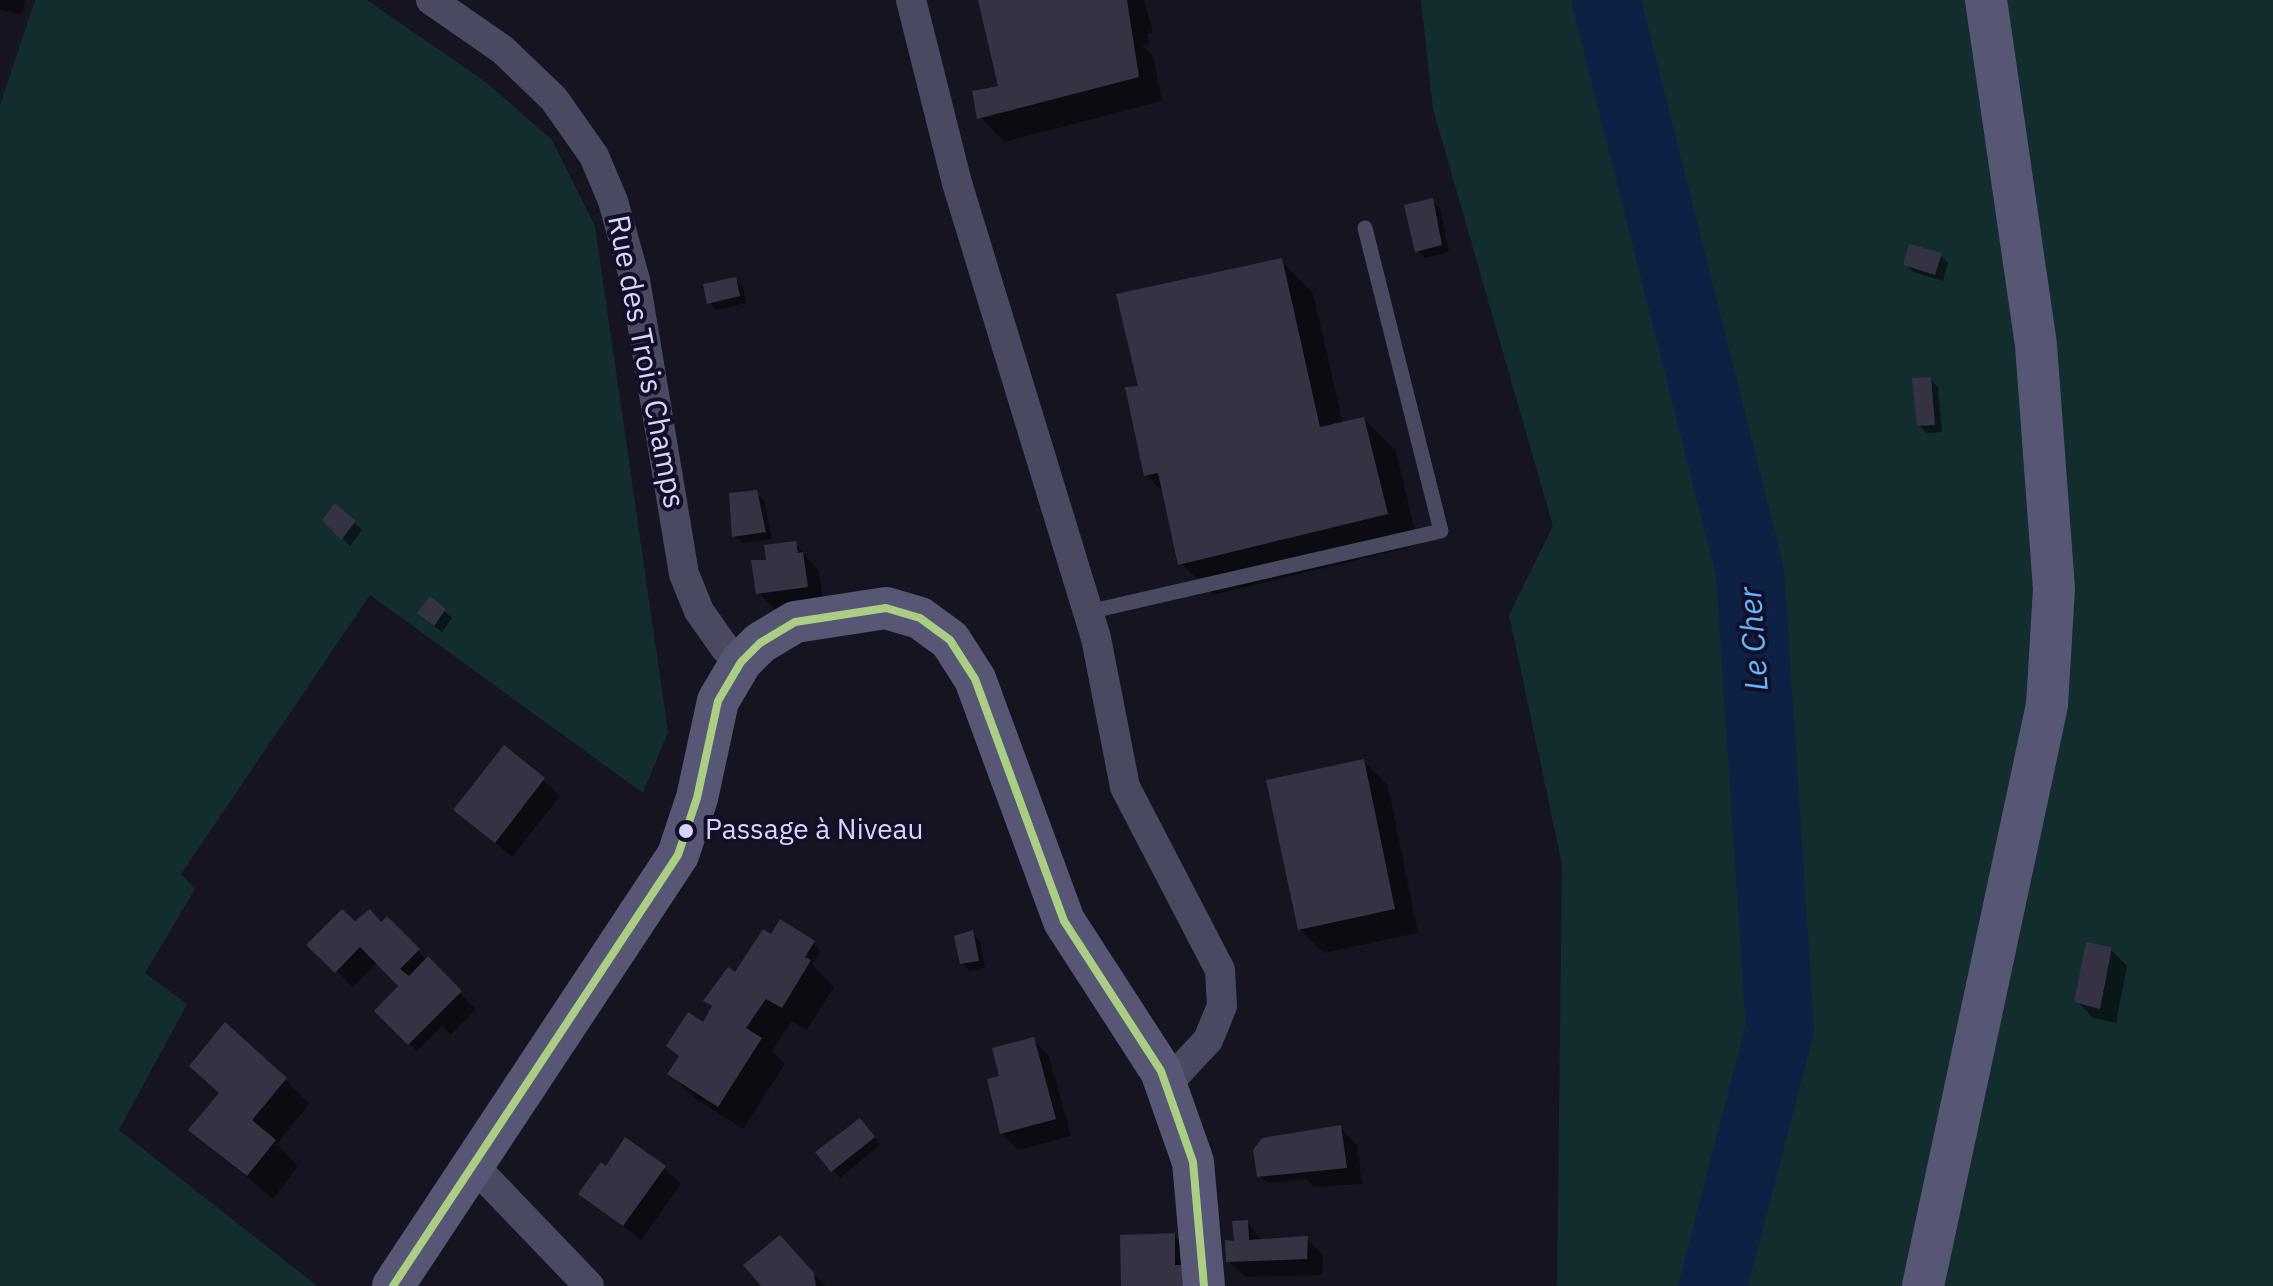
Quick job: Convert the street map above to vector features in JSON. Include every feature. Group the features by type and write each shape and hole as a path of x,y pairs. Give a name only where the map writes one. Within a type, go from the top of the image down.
{"street":[{"name":"Rue des Trois Champs","path":"430,0 503,50 541,86 594,156 613,201 634,280 684,574 699,611 725,648 741,662"},
{"path":"911,0 957,183 1088,612 1125,786 1220,970 1222,1006 1208,1040 1166,1084"},
{"path":"1923,1286 2047,705 2054,589 2036,345 1986,0"},
{"path":"393,1286 678,855 697,798 718,701 741,662 760,643 795,622 886,608 920,618 950,640 975,679 1064,920 1166,1084 1193,1162 1204,1286"},
{"path":"473,1165 589,1286"}],"lane":[{"path":"1088,612 1442,532 1365,228"}],"green space":[{"path":"35,0 367,0 487,83 552,140 595,226 668,732 643,793 370,595 181,874 195,889 145,973 187,1004 119,1130 317,1286 0,1286 0,105"},
{"path":"1421,0 2273,0 2273,1286 1557,1286 1562,864 1509,615 1553,526 1433,109"}],"building":[{"path":"978,0 1127,0 1139,77 977,119 972,91 998,86"},
{"path":"1433,198 1442,245 1415,252 1404,205"},
{"path":"1909,244 1942,253 1935,275 1903,265"},
{"path":"1282,258 1320,427 1364,417 1388,514 1178,565 1158,473 1144,476 1125,387 1138,386 1116,294"},
{"path":"736,277 740,296 707,304 703,284"},
{"path":"1931,377 1935,425 1917,426 1912,378"},
{"path":"757,490 766,532 732,537 729,493"},
{"path":"335,503 356,521 341,540 322,520"},
{"path":"796,541 798,553 803,552 808,587 756,594 751,560 766,560 764,545"},
{"path":"430,596 446,609 434,626 417,613"},
{"path":"504,745 545,778 495,843 453,810"},
{"path":"1364,759 1395,909 1298,930 1266,780"},
{"path":"342,909 355,921 370,909 381,922 387,916 420,949 400,969 409,976 428,956 462,991 408,1045 374,1011 398,986 360,947 335,973 306,945"},
{"path":"780,919 815,941 805,957 811,960 782,1008 766,999 746,1028 762,1038 718,1107 667,1074 679,1056 666,1046 688,1012 703,1022 712,1006 703,1001 728,967 735,972 763,929 771,934"},
{"path":"973,930 979,961 960,964 954,936"},
{"path":"2086,942 2112,947 2100,1009 2074,1002"},
{"path":"225,1022 287,1078 252,1120 276,1140 247,1176 188,1130 219,1093 189,1066"},
{"path":"1034,1037 1056,1119 1000,1134 987,1079 999,1076 992,1048"},
{"path":"860,1118 875,1137 831,1172 815,1152"},
{"path":"1341,1125 1347,1168 1257,1177 1253,1150 1262,1138"},
{"path":"625,1137 666,1166 623,1226 578,1194 601,1162 606,1166"},
{"path":"1248,1220 1249,1240 1308,1236 1307,1259 1226,1262 1225,1240 1234,1241 1232,1221"},
{"path":"1175,1233 1175,1265 1189,1265 1189,1286 1121,1286 1120,1235"},
{"path":"780,1235 814,1273 816,1286 761,1286 743,1265"}],"waterway":[{"name":"Le Cher","path":"1606,0 1750,572 1780,1028 1713,1286"}],"transit line":[{"path":"393,1286 678,855 697,798 718,701 741,662 760,643 795,622 886,608 920,618 950,640 975,679 1064,921 1161,1071 1193,1162 1204,1286"}],"place":[{"name":"Passage à Niveau","path":"686,831"}]}
